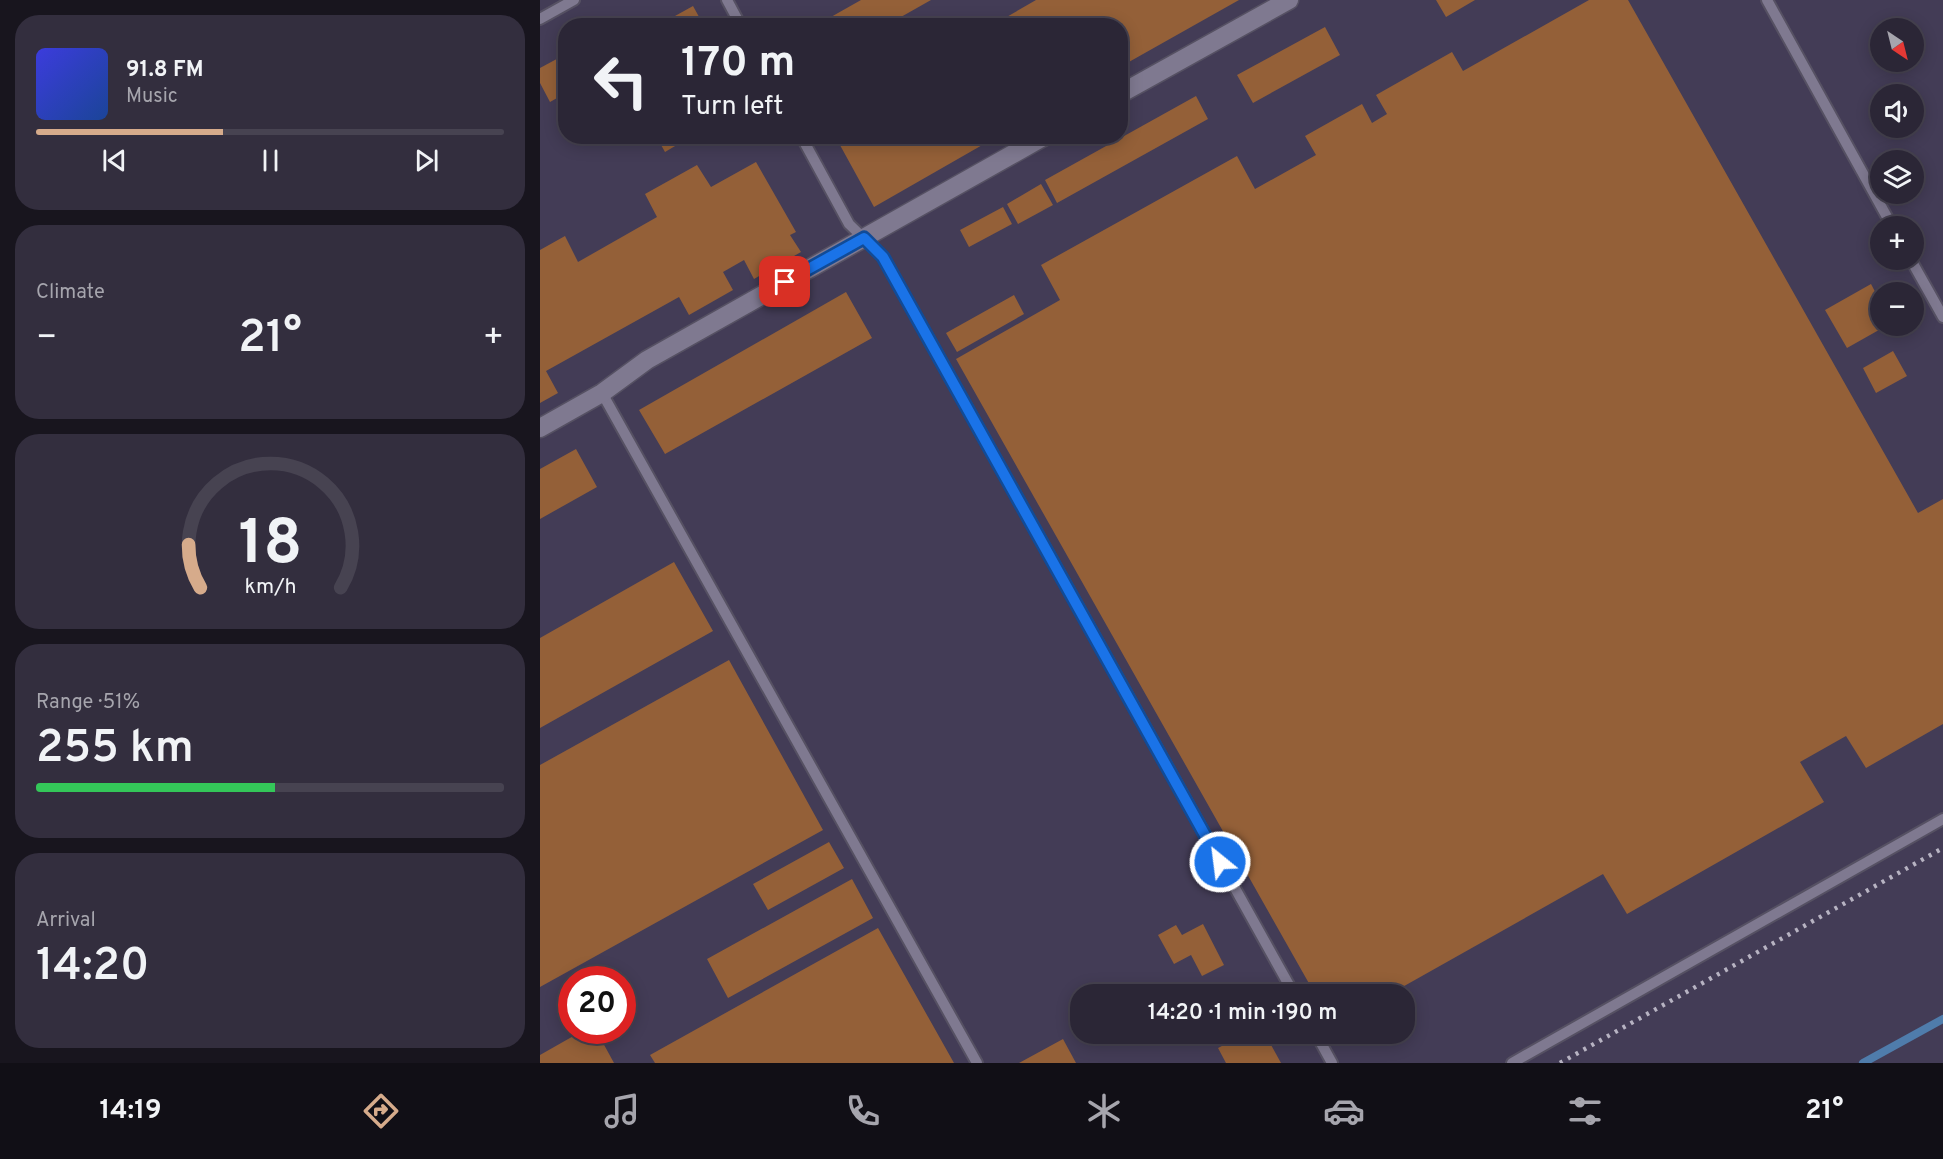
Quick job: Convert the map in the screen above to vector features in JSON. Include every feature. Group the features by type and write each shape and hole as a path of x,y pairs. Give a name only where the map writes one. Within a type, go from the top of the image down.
{"street":[{"path":"1128,90 1289,0"},
{"path":"540,428 602,393 647,360 1031,144"}],"lane":[{"path":"540,19 574,0"},
{"path":"727,0 737,18"},
{"path":"1767,0 1886,216"},
{"path":"805,144 849,224 883,257 1288,984"},
{"path":"1917,270 1943,317"},
{"path":"602,393 977,1063"},
{"path":"1512,1063 1943,819"},
{"path":"1322,1044 1332,1063"}],"shaded area":[{"path":"540,0 1943,0 1943,1063 540,1063"}],"building":[{"path":"861,0 931,0 899,18 829,18"},
{"path":"1036,0 1239,0 1128,62 1128,18 1005,18"},
{"path":"1436,0 1475,0 1446,17"},
{"path":"1589,0 1628,0 1918,513 1943,499 1943,724 1866,768 1846,736 1800,762 1824,802 1627,914 1603,874 1408,984 1309,984 956,359 1060,300 1041,265 1237,156 1255,189 1316,155 1305,136 1362,104 1372,123 1387,114 1376,95 1452,52 1463,71"},
{"path":"693,6 700,18 671,18"},
{"path":"1325,27 1340,55 1253,103 1237,75"},
{"path":"558,58 558,98 550,102 540,83 540,68"},
{"path":"1196,96 1208,119 1057,203 1045,180 1110,144 1128,144 1128,134"},
{"path":"660,144 678,144 665,152"},
{"path":"839,144 984,144 874,207"},
{"path":"756,162 796,232 790,235 801,252 754,279 744,260 723,272 733,290 689,315 679,297 546,371 558,393 540,403 540,250 565,236 578,262 657,217 645,194 697,165 711,187"},
{"path":"1041,184 1053,205 1018,224 1007,204"},
{"path":"1003,207 1012,224 969,247 960,230"},
{"path":"1870,285 1870,335 1847,348 1825,310"},
{"path":"846,292 872,338 665,454 639,410"},
{"path":"1014,295 1024,314 957,352 946,333"},
{"path":"1893,351 1907,376 1876,393 1863,368"},
{"path":"576,449 597,487 540,519 540,469"},
{"path":"674,562 713,631 540,728 540,638"},
{"path":"729,660 823,830 578,966 558,966 558,977 540,987 540,765"},
{"path":"829,842 844,868 768,910 753,884"},
{"path":"852,879 873,918 728,998 707,959"},
{"path":"1203,924 1224,965 1202,976 1191,955 1174,964 1158,935 1176,925 1182,935"},
{"path":"878,928 954,1063 655,1063 650,1055"},
{"path":"1063,1039 1076,1063 1019,1063"},
{"path":"559,1044 604,1044 614,1063 540,1063 540,1055"},
{"path":"1226,1044 1271,1044 1281,1063 1226,1063 1218,1048"}],"waterway":[{"path":"1863,1063 1943,1019"}],"railway":[{"path":"1560,1063 1943,848"}],"route":[{"path":"785,282 864,238 883,257 1220,862"}]}
